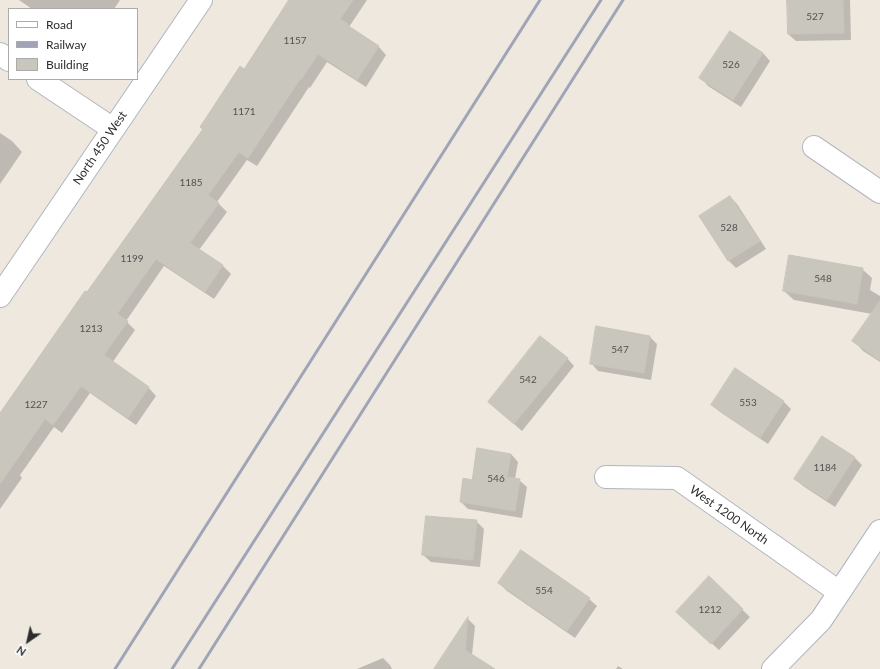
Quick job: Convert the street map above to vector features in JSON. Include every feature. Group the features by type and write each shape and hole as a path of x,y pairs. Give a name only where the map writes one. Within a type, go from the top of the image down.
{"street":[{"name":"North 450 West","path":"0,296 201,0"},
{"path":"39,80 112,129"},
{"path":"814,147 880,192"},
{"name":"West 1200 North","path":"606,477 677,478 840,592"},
{"path":"773,669 821,620 880,531"}],"building":[{"path":"289,0 353,0 340,19 379,46 357,80 318,54 248,158 239,152 208,195 219,203 190,243 223,265 205,292 156,259 117,314 128,321 104,355 149,387 128,418 81,386 53,425 45,419 0,484 0,413 85,291 87,292 203,129 200,127 240,66 244,69"},
{"path":"787,0 843,0 844,33 788,34"},
{"path":"730,31 763,53 733,100 699,78"},
{"path":"730,196 760,241 728,261 699,216"},
{"path":"789,255 863,268 857,304 783,291"},
{"path":"880,301 880,361 852,341"},
{"path":"596,326 650,336 644,373 590,364"},
{"path":"540,336 568,358 514,424 488,402"},
{"path":"735,368 784,401 760,438 711,405"},
{"path":"822,436 855,457 827,500 794,479"},
{"path":"477,448 511,454 507,477 520,479 515,511 460,502 463,478 472,480"},
{"path":"426,516 477,520 473,560 422,555"},
{"path":"521,550 590,598 567,631 498,583"},
{"path":"709,576 743,609 711,644 676,612"},
{"path":"468,617 465,650 495,669 434,669"}],"railway":[{"path":"115,669 540,0"},
{"path":"172,669 601,0"},
{"path":"199,669 623,0"}]}
